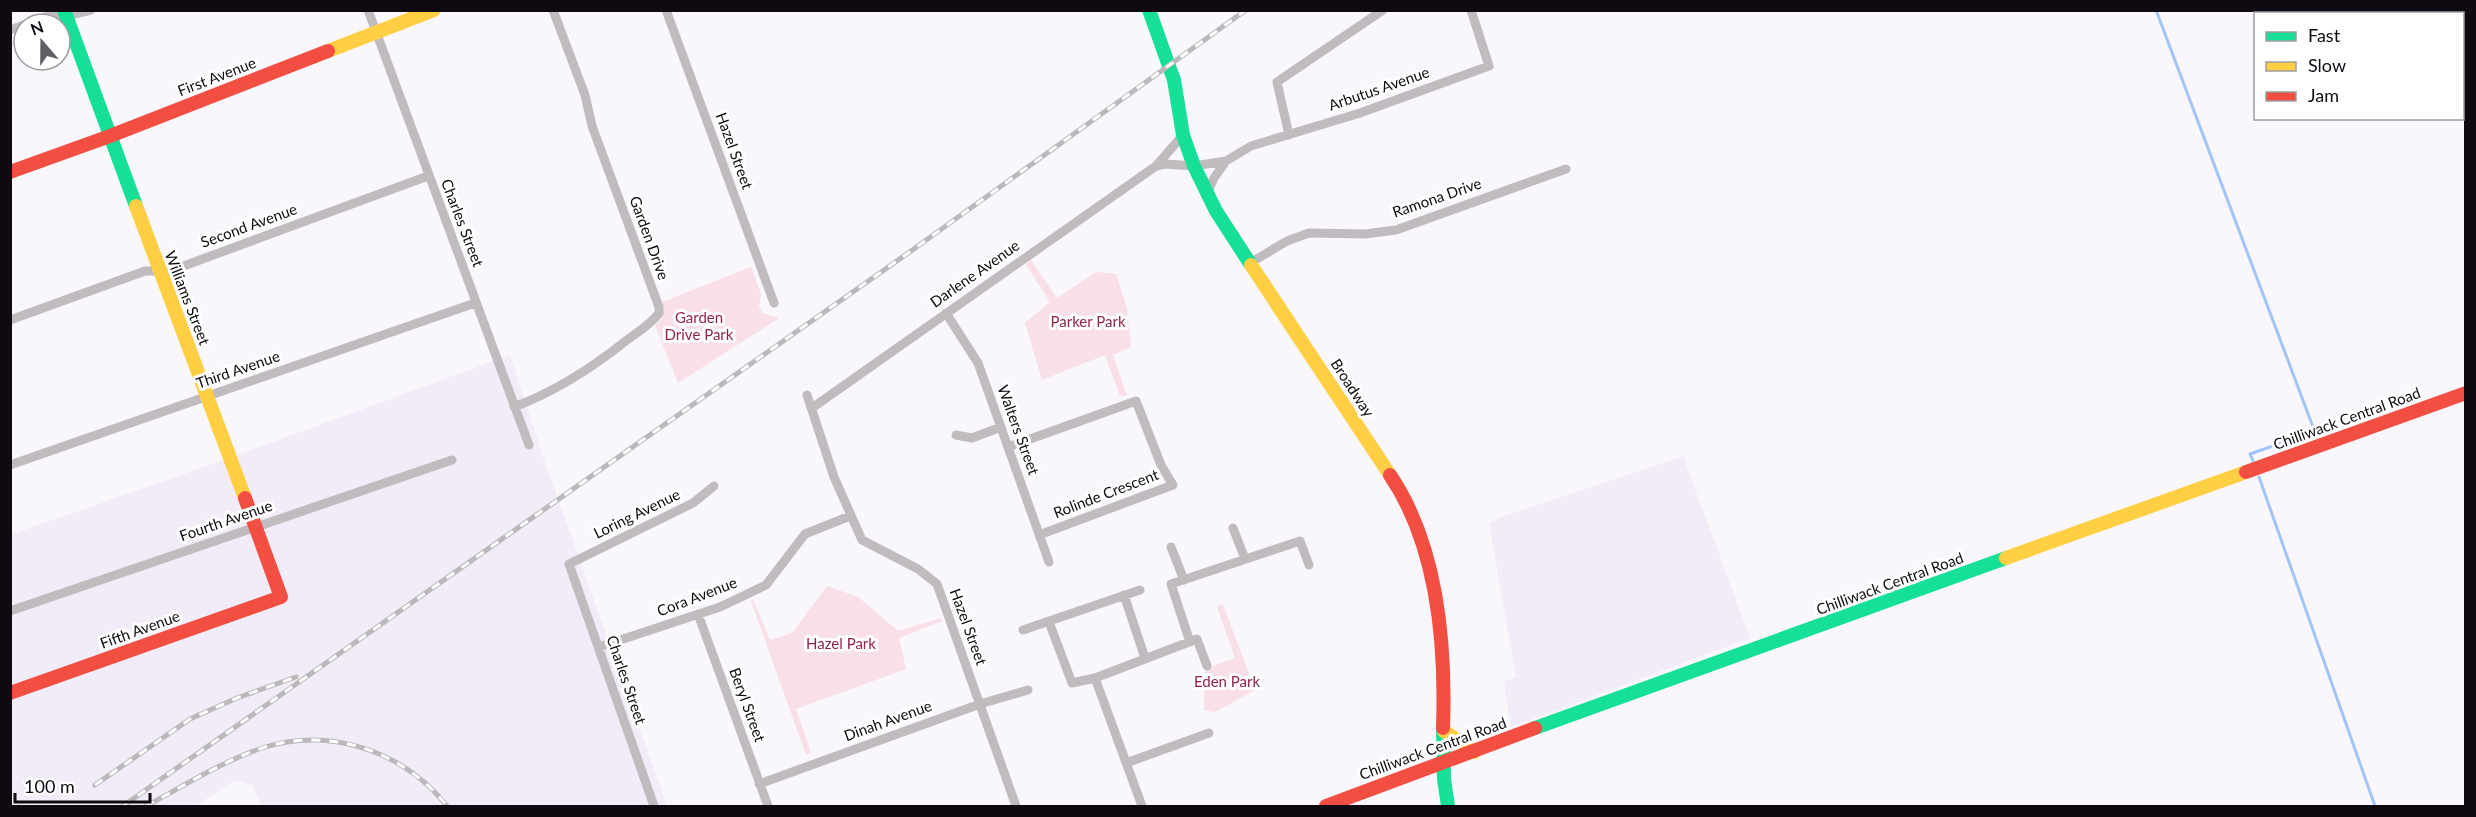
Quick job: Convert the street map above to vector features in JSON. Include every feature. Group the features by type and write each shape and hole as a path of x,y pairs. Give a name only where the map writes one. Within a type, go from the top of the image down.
{"street":[{"path":"72,13 91,10"},
{"name":"Charles Street","path":"368,10 529,445"},
{"name":"First Avenue","path":"10,172 110,136 434,10"},
{"name":"Garden Drive","path":"514,406 544,396 570,382 610,354 659,313 659,307 592,126 585,95 553,10"},
{"name":"Hazel Street","path":"666,10 774,303"},
{"name":"Broadway","path":"1149,10 1174,80 1183,135 1207,195 1393,479 1415,521 1426,561 1439,632 1443,675 1443,785 1448,807"},
{"path":"1289,135 1277,82 1383,10"},
{"name":"Arbutus Avenue","path":"1194,166 1226,161 1251,146 1360,113 1489,66 1471,10"},
{"name":"Williams Street","path":"72,33 281,597"},
{"name":"Darlene Avenue","path":"812,408 1156,166 1183,135"},
{"name":"Arbutus Avenue","path":"1207,195 1214,178 1226,161"},
{"path":"1156,166 1166,164 1194,166"},
{"name":"Ramona Drive","path":"1250,263 1287,241 1310,233 1365,234 1396,230 1566,169"},
{"name":"Second Avenue","path":"10,320 145,271 170,271 428,176"},
{"name":"Third Avenue","path":"10,465 476,303"},
{"name":"Walters Street","path":"946,313 978,363 1049,562"},
{"name":"Chilliwack Central Road","path":"1334,805 1474,752 2466,393"},
{"name":"Hazel Street","path":"807,395 834,477 862,540 918,569 937,584 1016,807"},
{"name":"Rolinde Crescent","path":"1008,447 1136,401 1161,465 1173,485 1039,535"},
{"path":"956,435 972,438 1001,427"},
{"name":"Fourth Avenue","path":"10,611 452,460"},
{"name":"Loring Avenue","path":"570,564 693,503 714,486"},
{"name":"Cora Avenue","path":"599,647 720,607 766,585 805,534 850,516"},
{"path":"1233,528 1245,559"},
{"path":"1190,642 1171,585 1300,541 1310,565"},
{"path":"1171,547 1184,580"},
{"name":"Charles Street","path":"570,564 654,807"},
{"path":"1023,630 1140,590"},
{"path":"1124,595 1145,658"},
{"name":"Fifth Avenue","path":"10,693 281,597"},
{"name":"Beryl Street","path":"698,614 768,807"},
{"path":"1049,622 1072,683 1095,678 1197,639 1207,666"},
{"path":"1095,678 1142,807"},
{"name":"Dinah Avenue","path":"759,784 980,704 1028,690"},
{"path":"1443,731 1474,752"},
{"path":"1126,763 1209,733"}],"shaded area":[{"path":"510,355 545,462 667,806 261,806 253,786 235,780 195,806 11,806 10,535 238,455"},
{"path":"1683,456 1750,638 1511,727 1504,682 1516,677 1489,523"}],"green space":[{"name":"Parker Park","path":"1031,260 1057,298 1096,272 1116,274 1127,308 1131,347 1113,355 1127,396 1120,396 1105,355 1042,380 1025,323 1050,302 1026,265"},
{"name":"Garden Drive Park","path":"751,267 761,294 759,306 762,313 779,318 678,383 655,325 663,315 662,302"},
{"name":"Hazel Park","path":"827,586 858,597 898,631 941,618 942,621 899,638 906,669 796,709 811,753 806,755 751,601 753,599 770,640 792,633"},
{"name":"Eden Park","path":"1223,604 1255,690 1215,712 1204,710 1205,669 1235,658 1217,607"}],"waterway":[{"path":"2156,10 2313,427 2307,434 2250,454 2253,461"},
{"path":"2259,477 2375,806"}],"railway":[{"path":"123,806 911,251 1246,10"},
{"path":"95,785 190,719 237,698 296,677"},
{"path":"146,806 217,767 262,748 288,742 313,740 339,742 364,748 387,758 409,771 447,806"}],"traffic: fast":[{"path":"64,10 136,206"},
{"path":"1149,10 1174,80 1183,135 1194,166 1216,211 1251,265"},
{"path":"1535,728 2006,558"},
{"path":"1443,728 1444,779 1448,806"}],"traffic: slow":[{"path":"328,51 434,10"},
{"path":"136,206 245,498"},
{"path":"1251,265 1390,475"},
{"path":"2006,558 2246,472"},
{"path":"1444,731 1474,752"}],"traffic: jam":[{"path":"10,172 110,136 328,51"},
{"path":"2246,472 2466,393"},
{"path":"1390,475 1419,533 1436,597 1443,663 1443,728"},
{"path":"10,693 281,597 245,498"},
{"path":"1326,806 1535,728"}]}
